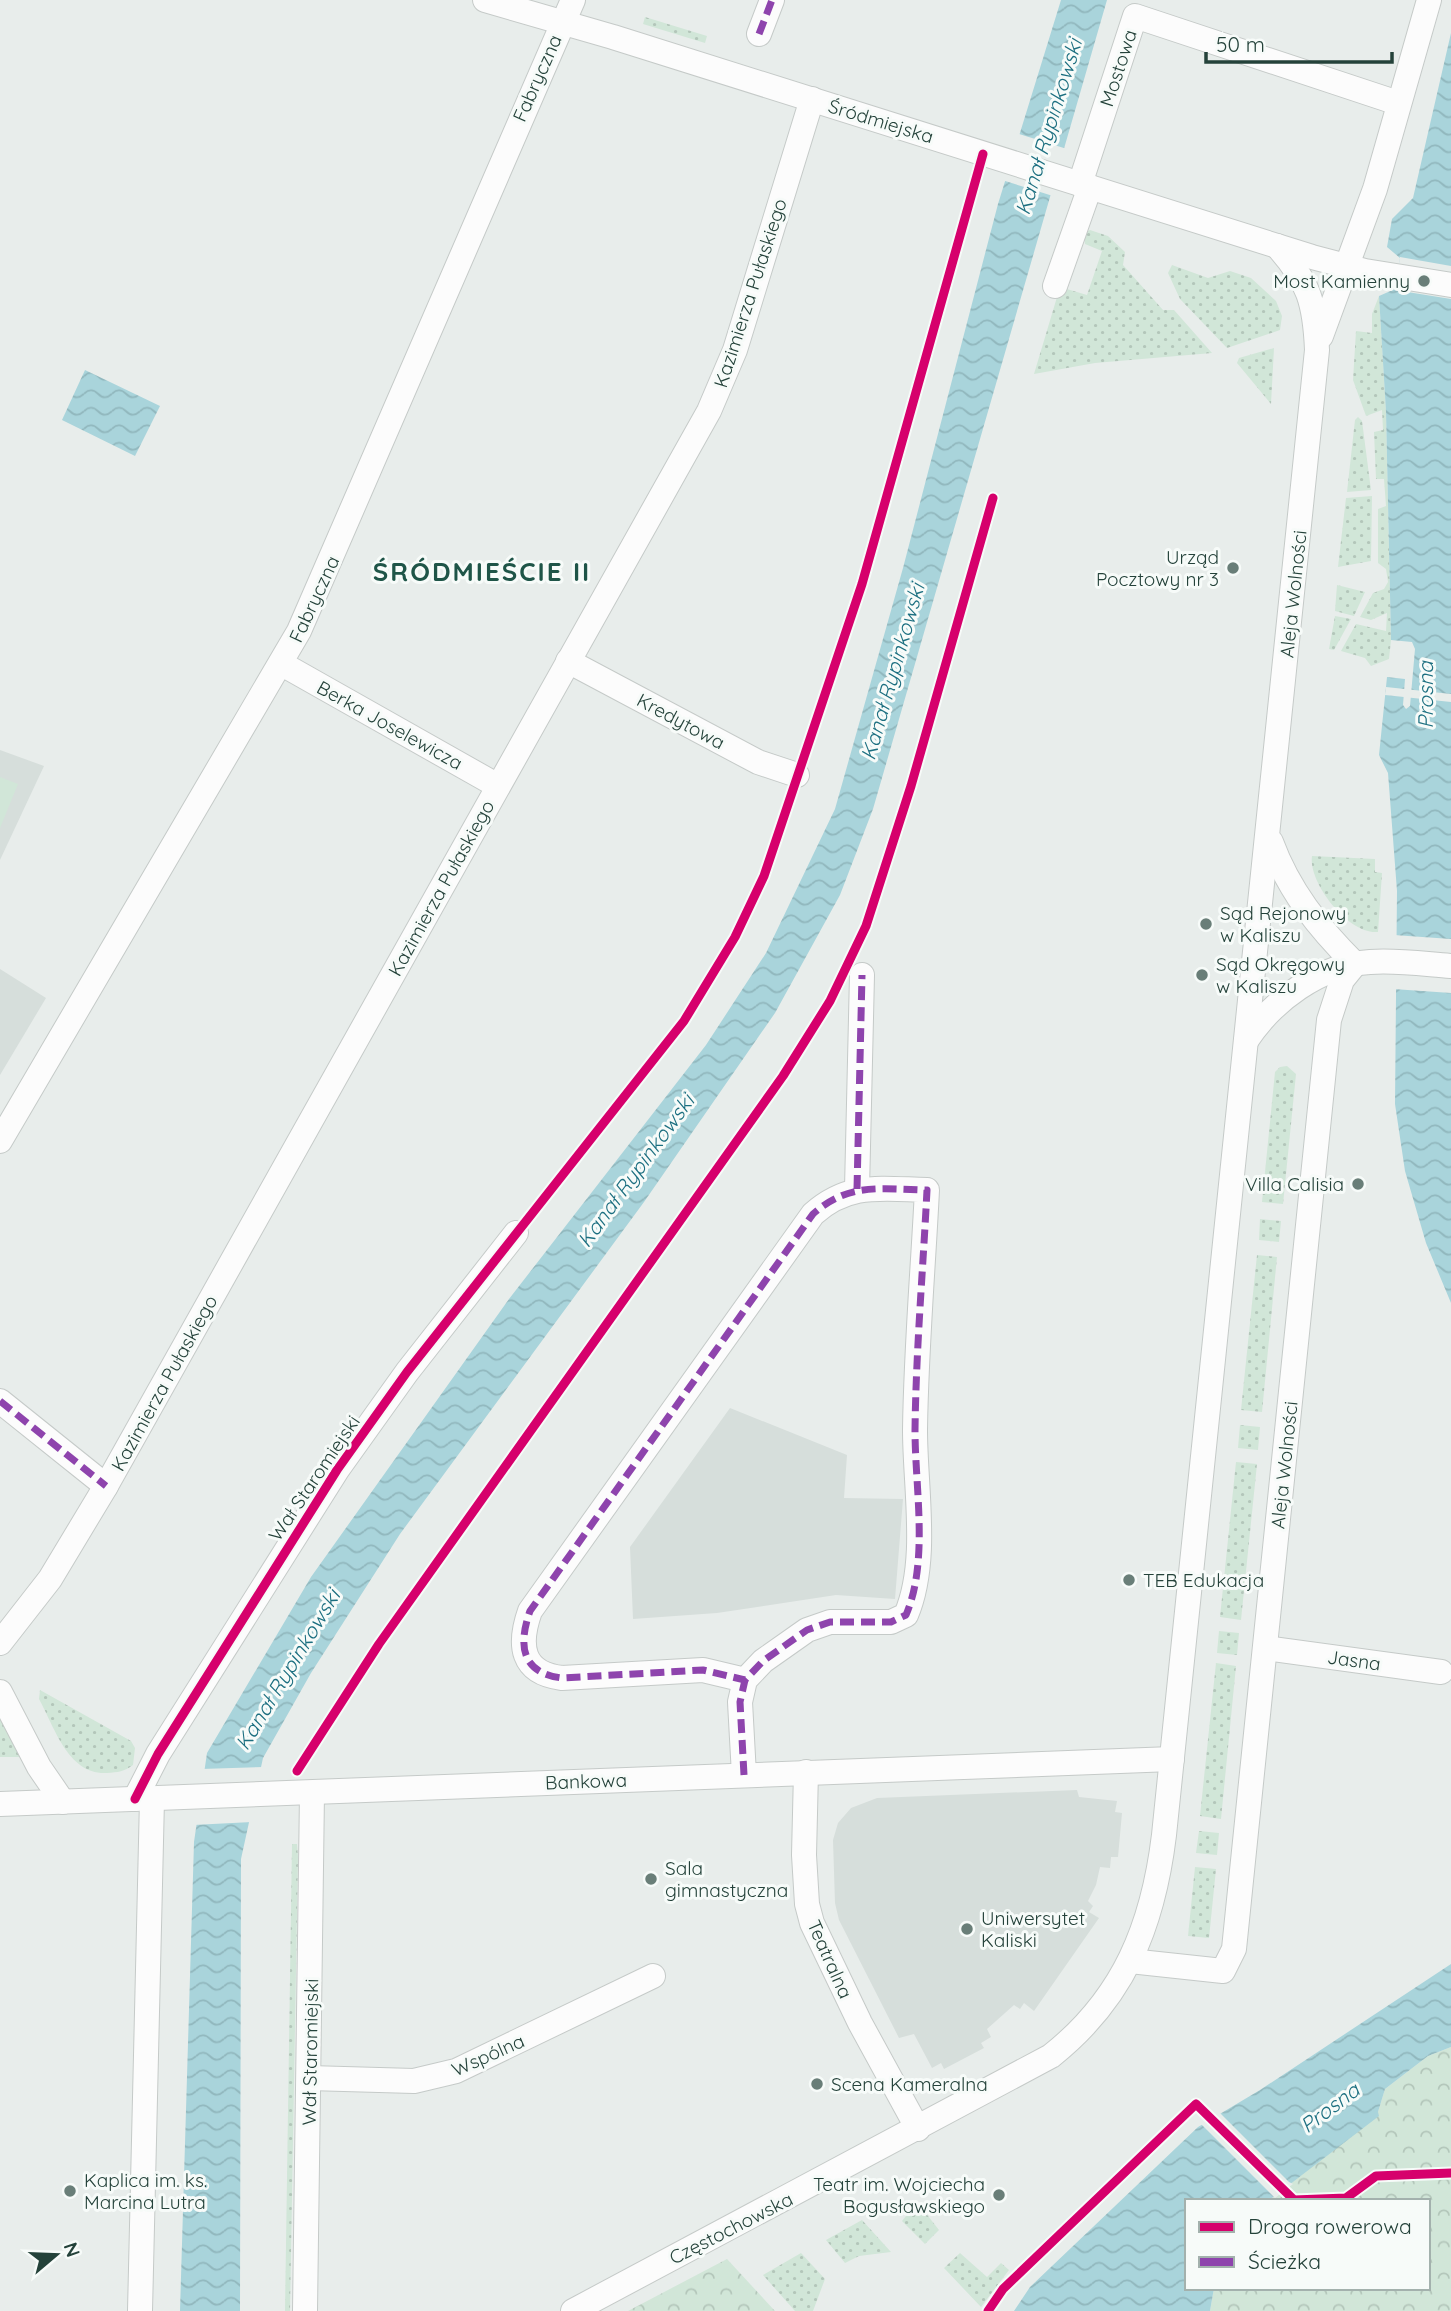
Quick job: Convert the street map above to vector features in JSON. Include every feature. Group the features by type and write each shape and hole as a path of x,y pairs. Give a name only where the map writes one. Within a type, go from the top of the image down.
{"street":[{"name":"Śródmiejska","path":"485,0 812,99 1347,267 1451,285"},
{"name":"Fabryczna","path":"0,1140 144,892 282,664 337,549 573,0"},
{"path":"759,34 772,0"},
{"path":"1347,267 1375,189 1429,0"},
{"name":"Mostowa","path":"1080,184 1135,16 1398,103"},
{"name":"Kazimierza Pułaskiego","path":"0,1643 50,1579 106,1486 709,411 735,350 812,99"},
{"path":"1055,286 1080,184"},
{"name":"Aleja Wolności","path":"1071,2040 1093,2018 1130,1961 1143,1932 1159,1873 1245,1042 1269,838 1317,350 1316,318 1306,282 1277,246"},
{"name":"Aleja Wolności","path":"1317,350 1332,301 1347,267"},
{"name":"Kredytowa","path":"568,661 758,762 797,775"},
{"name":"Berka Joselewicza","path":"282,664 498,786"},
{"name":"Aleja Wolności","path":"1130,1961 1223,1971 1236,1937 1329,1020 1342,980 1355,964 1317,924 1297,898 1269,838"},
{"path":"1245,1042 1265,1016 1294,992 1324,974 1355,964 1392,962 1451,966"},
{"path":"857,1189 862,975"},
{"path":"744,1775 740,1702 745,1680 763,1661 807,1630 830,1622 891,1622 906,1615 914,1597 919,1509 915,1431 927,1190 857,1189 828,1200 813,1214 530,1611 523,1630 524,1650 531,1666 544,1675 562,1678 702,1670 745,1680"},
{"name":"Wał Staromiejski","path":"152,1799 158,1754 337,1470 407,1372 516,1233"},
{"path":"0,1401 106,1486"},
{"name":"Jasna","path":"1266,1648 1441,1672"},
{"path":"0,1692 39,1767 63,1802"},
{"name":"Bankowa","path":"0,1804 1172,1759"},
{"name":"Teatralna","path":"806,1772 804,1855 811,1923 860,2023 918,2129"},
{"name":"Wał Staromiejski","path":"305,2311 312,1793"},
{"path":"140,2311 152,1799"},
{"name":"Wspólna","path":"309,2078 415,2081 456,2071 653,1976"},
{"name":"Częstochowska","path":"573,2311 1029,2070 1071,2040"}],"shaded area":[{"path":"0,750 44,766 0,860"},
{"path":"0,969 46,998 0,1075"},
{"path":"730,1408 847,1455 844,1498 903,1499 895,1599 836,1595 717,1613 633,1619 630,1547"},
{"name":"Uniwersytet Kaliski","path":"1077,1790 1079,1797 1117,1801 1115,1812 1122,1813 1118,1857 1111,1857 1110,1868 1100,1867 1096,1885 1088,1901 1093,1906 1089,1912 1099,1918 1034,2011 1024,2003 1020,2009 1014,2005 987,2029 991,2037 981,2043 984,2048 944,2069 941,2063 932,2068 914,2034 899,2038 839,1920 835,1903 833,1840 838,1823 851,1808 877,1798"}],"green space":[{"path":"645,17 707,36 705,43 643,24"},
{"path":"1090,230 1108,236 1125,252 1123,265 1163,310 1174,310 1212,353 1095,363 1034,374 1060,287 1087,295 1102,251 1085,244 1084,233"},
{"path":"1172,265 1208,278 1230,271 1251,278 1276,301 1282,316 1280,330 1227,348 1180,299 1168,273"},
{"path":"1379,296 1386,412 1391,640 1389,659 1371,666 1365,658 1341,651 1356,624 1386,631 1387,613 1371,620 1360,617 1373,593 1384,589 1388,582 1386,569 1378,563 1378,509 1386,506 1384,479 1376,479 1374,432 1383,430 1382,410 1366,416 1353,380 1356,331 1372,333 1372,314"},
{"path":"1274,348 1271,404 1237,363 1239,358"},
{"path":"1358,417 1362,421 1371,490 1347,492 1355,420"},
{"path":"1372,496 1371,561 1338,567 1346,498"},
{"path":"1337,585 1365,592 1354,616 1335,611"},
{"path":"1335,616 1351,619 1334,650 1329,649"},
{"path":"0,777 18,784 0,828"},
{"path":"1312,856 1375,859 1375,872 1382,873 1378,932 1367,931 1355,925 1333,905 1317,880 1312,867"},
{"path":"1287,1066 1296,1074 1283,1204 1262,1202 1275,1072 1280,1067"},
{"path":"1260,1219 1281,1221 1279,1242 1259,1240"},
{"path":"1257,1255 1277,1257 1262,1412 1241,1410"},
{"path":"1240,1425 1260,1427 1258,1450 1238,1448"},
{"path":"1236,1462 1257,1464 1241,1620 1220,1617"},
{"path":"1219,1631 1239,1633 1237,1655 1217,1653"},
{"path":"1216,1663 1236,1666 1221,1819 1200,1816"},
{"path":"40,1690 131,1741 135,1748 133,1765 118,1772 107,1773 94,1772 82,1766 64,1748 57,1736 39,1699"},
{"path":"0,1714 22,1756 20,1757 0,1757"},
{"path":"1199,1831 1219,1833 1217,1855 1196,1853"},
{"path":"292,1844 297,1844 298,1857 290,2311 285,2311"},
{"path":"1195,1867 1216,1869 1209,1938 1188,1936"},
{"path":"1451,2047 1451,2311 1210,2311 1214,2290 1430,2290 1430,2199 1270,2199 1378,2112 1385,2089 1428,2056"},
{"path":"917,2202 939,2230 925,2244 902,2221"},
{"path":"862,2220 891,2252 859,2256 845,2263 826,2240"},
{"path":"801,2253 825,2279 813,2311 795,2311 763,2275"},
{"path":"960,2253 987,2277 1001,2263 1009,2270 981,2307 944,2268"},
{"path":"727,2259 775,2311 628,2311"}],"water":[{"name":"Kanał Rypinkowski","path":"1061,0 1107,0 873,809 840,895 775,1013 644,1202 400,1534 311,1673 263,1758 241,1859 240,2311 180,2311 194,1842 207,1753 311,1577 509,1299 706,1045 766,953 835,809 903,568 998,204"},
{"name":"Prosna","path":"1451,33 1451,1303 1426,1243 1405,1171 1395,1104 1397,891 1388,773 1379,755 1387,677 1405,679 1403,705 1406,709 1410,706 1415,649 1412,642 1391,640 1386,412 1379,296 1395,289 1400,258 1387,247 1392,219 1413,198"},
{"path":"85,370 160,406 135,456 62,420"},
{"name":"Prosna","path":"1451,1964 1451,2047 1428,2056 1385,2089 1379,2116 1271,2199 1185,2199 1185,2290 1214,2290 1210,2311 1014,2311 1030,2287 1198,2127 1260,2090"}],"pier":[{"path":"1016,133 1067,149 1053,196 1002,180"},
{"name":"Most Kamienny","path":"1400,257 1451,266 1451,299 1395,290"},
{"path":"1386,687 1451,694 1451,702 1385,695"},
{"path":"1394,935 1451,939 1451,993 1393,989"},
{"path":"264,1767 252,1822 193,1825 201,1769"},
{"path":"1218,2111 1293,2184 1275,2198 1199,2122"}],"marked path":[{"path":"759,34 772,0"},
{"path":"857,1189 862,975"},
{"path":"744,1775 740,1702 745,1680 763,1661 807,1630 830,1622 891,1622 906,1615 913,1594 919,1548 915,1430 927,1190 880,1189 853,1192 826,1204 813,1214 530,1611 526,1623 526,1655 531,1664 548,1675 562,1678 703,1670 745,1680"},
{"path":"0,1401 106,1486"}],"cycle path":[{"path":"135,1799 158,1754 337,1470 407,1372 684,1021 735,937 764,876 862,584 983,154"},
{"path":"297,1771 379,1644 783,1076 830,1001 866,926 911,786 993,498"},
{"path":"988,2311 1003,2289 1196,2104 1293,2199"},
{"path":"1320,2199 1346,2198 1376,2176 1451,2173"}],"place":[{"name":"Most Kamienny","path":"1424,281"},
{"name":"Urząd Pocztowy nr 3","path":"1233,568"},
{"name":"Sąd Rejonowy w Kaliszu","path":"1206,924"},
{"name":"Sąd Okręgowy w Kaliszu","path":"1202,975"},
{"name":"Villa Calisia","path":"1358,1184"},
{"name":"TEB Edukacja","path":"1129,1580"},
{"name":"Sala gimnastyczna","path":"651,1879"},
{"name":"Uniwersytet Kaliski","path":"967,1929"},
{"name":"Scena Kameralna","path":"817,2084"},
{"name":"Kaplica im. ks. Marcina Lutra","path":"70,2191"},
{"name":"Teatr im. Wojciecha Bogusławskiego","path":"999,2195"}],"district":[{"name":"ŚRÓDMIEŚCIE II","path":"482,572"}]}
